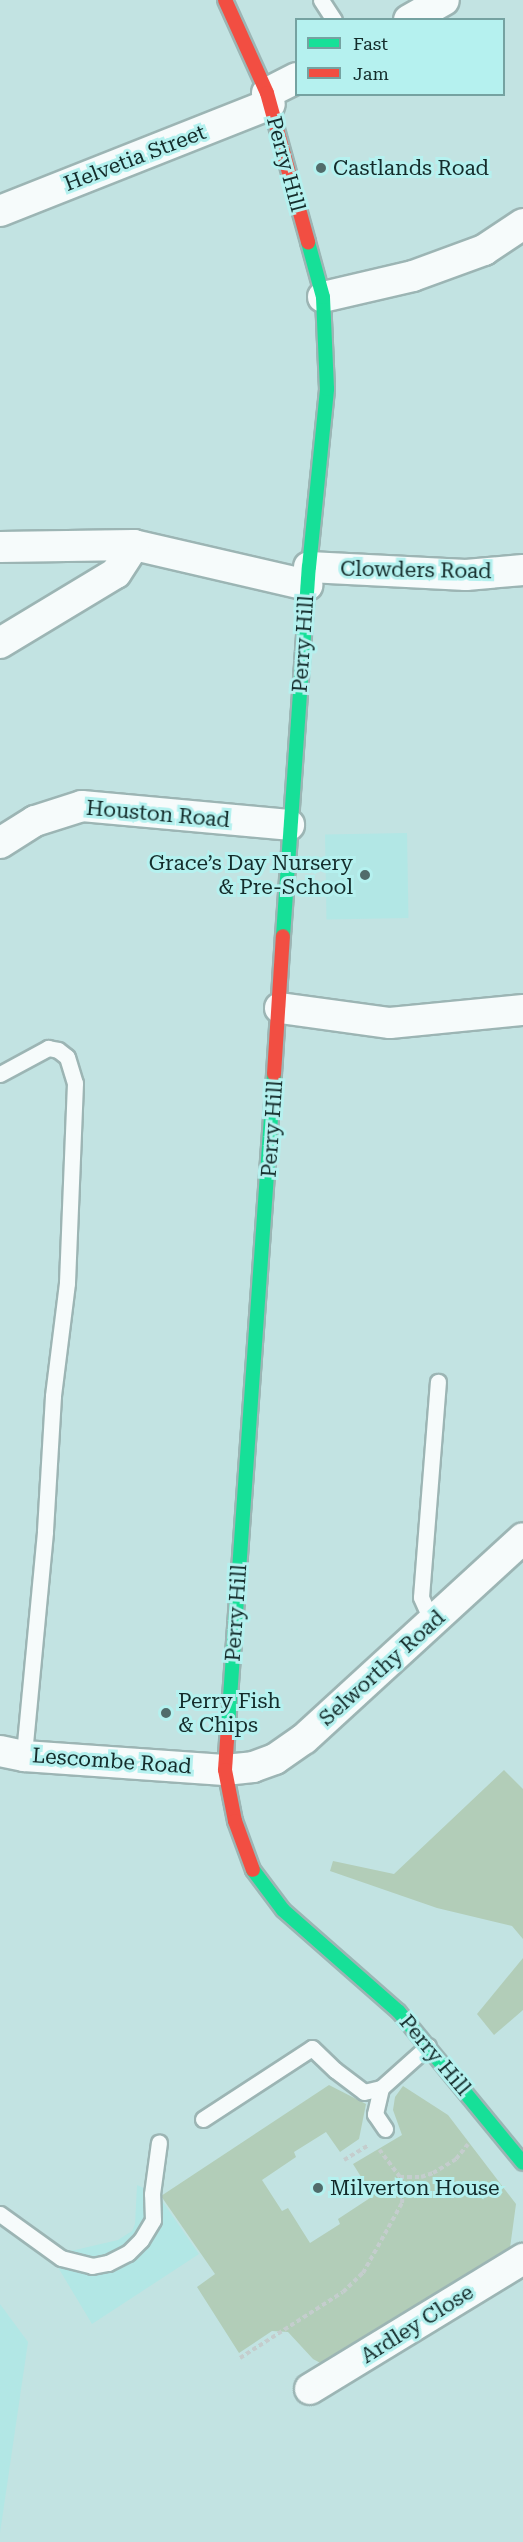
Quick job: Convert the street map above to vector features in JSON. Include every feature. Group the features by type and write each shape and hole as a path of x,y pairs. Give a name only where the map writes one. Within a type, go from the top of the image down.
{"main road":[{"name":"Perry Hill","path":"225,0 268,98 323,297 327,389 308,576 289,825 280,1008 225,1770 234,1821 250,1866 283,1910 399,2012 523,2163"}],"street":[{"path":"412,18 444,0"},
{"path":"268,98 295,79"},
{"name":"Helvetia Street","path":"0,211 268,98"},
{"path":"323,297 413,276 474,254 523,224"},
{"path":"0,643 116,573 134,545"},
{"name":"Clowders Road","path":"0,547 134,545 308,576 466,575 523,570"},
{"name":"Houston Road","path":"0,843 35,821 82,806 289,825"},
{"path":"280,1008 390,1023 523,1010"},
{"name":"Selworthy Road","path":"225,1770 253,1767 275,1759 304,1739 523,1538"},
{"name":"Lescombe Road","path":"12,1753 225,1770"},
{"name":"Ardley Close","path":"310,2389 523,2259"}],"lane":[{"path":"321,0 333,18"},
{"path":"0,1074 48,1048 58,1050 67,1057 75,1083 67,1283 53,1396 45,1532 12,1753"},
{"path":"432,1622 421,1598 438,1382"},
{"path":"203,2119 312,2048 335,2070 364,2092 381,2088 428,2046"},
{"path":"381,2088 375,2114 385,2129"},
{"path":"0,2214 61,2258 92,2266 108,2263 128,2253 141,2240 153,2220 152,2194 159,2142"}],"path":[{"path":"400,2177 421,2177 443,2168 456,2159 470,2140 492,2125"},
{"path":"240,2358 354,2283 397,2217 402,2204 403,2189 400,2177 391,2162 371,2143 344,2160"}],"shaded area":[{"name":"Grace’s Day Nursery & Pre-School","path":"407,833 408,918 326,919 325,834"},
{"path":"137,2185 158,2195 199,2254 92,2324 56,2264 0,2224 0,2205 68,2251 75,2250 118,2240 132,2231 135,2224"},
{"path":"0,2304 28,2342 0,2533"}],"green space":[{"path":"504,1770 523,1789 523,1939 512,1926 437,1908 330,1871 333,1861 394,1874"},
{"path":"523,1958 523,2010 494,2035 477,2014"},
{"path":"329,2085 366,2104 359,2139 340,2152 326,2132 294,2152 296,2157 262,2180 282,2211 288,2208 310,2243 340,2224 338,2219 373,2196 353,2164 402,2135 393,2110 395,2097 403,2086 448,2115 516,2204 510,2248 439,2296 324,2365 313,2359 288,2332 272,2331 239,2353 197,2287 215,2274 161,2196"}],"traffic: fast":[{"path":"283,936 309,567 327,389 323,297 308,242"},
{"path":"228,1726 274,1074"},
{"path":"253,1870 283,1910 399,2012 523,2163"}],"traffic: jam":[{"path":"225,0 267,93 308,242"},
{"path":"274,1074 283,936"},
{"path":"228,1726 225,1770 235,1821 253,1870"}],"place":[{"name":"Castlands Road","path":"321,168"},
{"name":"Grace’s Day Nursery & Pre-School","path":"365,875"},
{"name":"Perry Fish & Chips","path":"166,1713"},
{"name":"Milverton House","path":"318,2188"}]}
